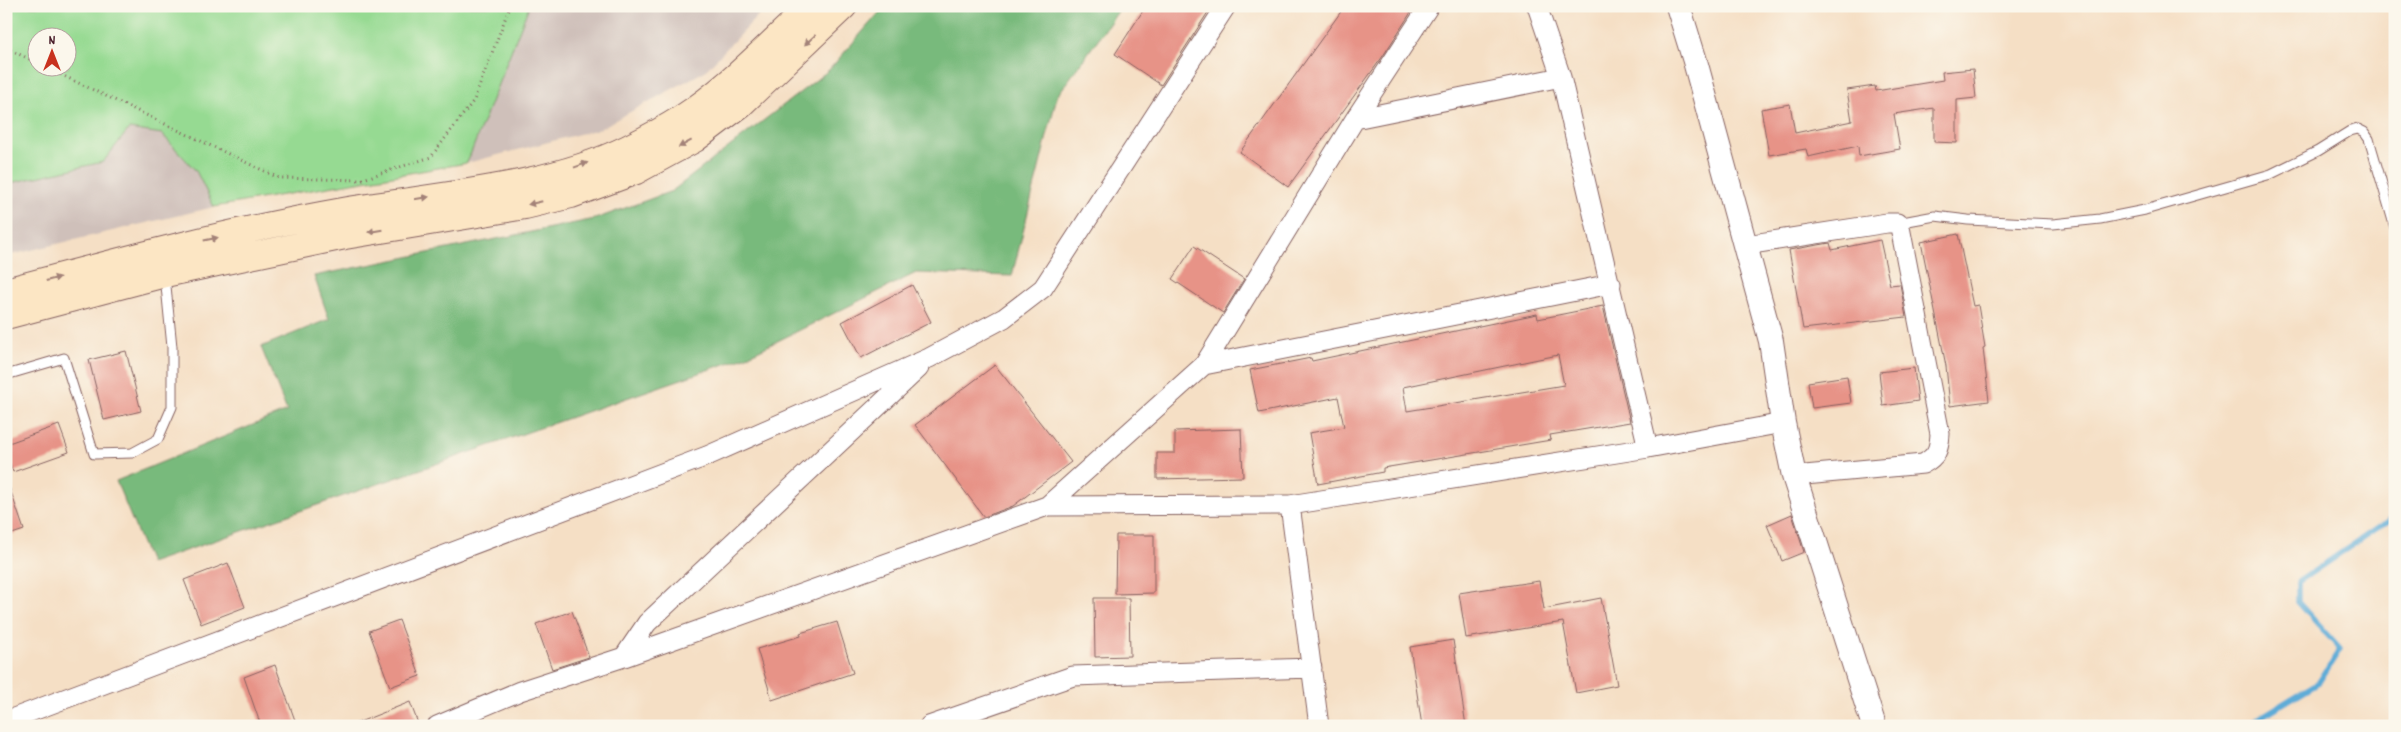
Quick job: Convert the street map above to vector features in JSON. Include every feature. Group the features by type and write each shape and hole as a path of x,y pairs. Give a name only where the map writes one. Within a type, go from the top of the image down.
{"main road":[{"path":"6,291 159,250 340,212 520,182 564,172 626,149 682,118 725,86 811,6"},
{"path":"6,316 165,274 345,236 525,206 572,195 636,171 696,139 740,104 844,6"}],"street":[{"path":"6,722 708,456 929,358 1004,318 1043,288 1226,6"},
{"path":"1047,506 1204,365 1354,120 1429,6"},
{"path":"1537,6 1561,77 1648,448"},
{"path":"1678,6 1698,70 1771,341 1783,423 1794,476 1874,726"},
{"path":"1354,120 1561,77"},
{"path":"1746,245 1887,223 1897,223 1900,227 1937,417 1939,447 1934,458 1923,464 1794,476"},
{"path":"1204,365 1611,284"},
{"path":"624,656 647,623 929,358"},
{"path":"437,726 520,691 1047,506 1290,505 1648,448 1783,423"},
{"path":"1290,505 1319,726"},
{"path":"929,726 1073,676 1312,668"}],"lane":[{"path":"1897,223 1935,216 1968,220 2053,224 2100,219 2145,210 2271,174 2318,152 2350,130 2358,129 2364,132 2369,140 2395,228"},
{"path":"6,375 64,358 94,454 132,452 158,439 172,407 172,347 165,274"}],"path":[{"path":"68,78 279,178 360,180 431,157 474,100 510,6"},
{"path":"6,48 28,58"}],"shaded area":[{"path":"6,6 767,6 705,71 599,129 467,163 214,207 6,256"}],"green space":[{"path":"6,6 529,6 467,163 214,207 196,171 162,134 129,129 103,162 6,184"},
{"path":"885,6 1122,6 1057,96 1012,276 916,273 745,357 150,563 116,481 287,411 261,347 329,319 314,276 595,219 672,191 829,70"}],"building":[{"path":"1146,6 1212,6 1161,85 1115,54"},
{"path":"1345,6 1415,6 1383,56 1288,187 1240,152"},
{"path":"1973,69 1976,98 1957,100 1957,143 1934,142 1934,108 1894,114 1900,149 1859,156 1858,146 1808,157 1806,149 1769,155 1761,109 1790,104 1795,133 1852,121 1847,90 1875,86 1876,91 1943,80 1942,72"},
{"path":"1958,234 1973,306 1978,305 1985,347 1983,348 1989,401 1950,406 1946,366 1921,242"},
{"path":"1880,240 1890,285 1900,284 1906,317 1803,329 1789,250 1830,243 1832,250"},
{"path":"1194,246 1244,279 1223,313 1172,279"},
{"path":"912,285 931,322 861,358 842,322"},
{"path":"1603,306 1630,422 1550,435 1551,440 1383,468 1383,472 1318,484 1309,433 1344,427 1338,397 1259,413 1250,370 1311,358 1312,361 1537,314 1538,319","holes":["1558,355 1564,385 1407,411 1403,387"]},
{"path":"126,351 141,411 104,420 89,360"},
{"path":"995,365 1071,462 1013,506 984,517 915,425"},
{"path":"1914,368 1918,401 1883,406 1879,372"},
{"path":"1847,376 1851,403 1812,408 1808,382"},
{"path":"59,425 69,452 13,472 6,453 6,444"},
{"path":"1241,429 1243,477 1157,479 1157,453 1175,453 1175,431"},
{"path":"6,486 9,486 24,530 6,536"},
{"path":"1792,514 1804,552 1782,561 1767,525"},
{"path":"1116,535 1154,535 1154,593 1115,594"},
{"path":"228,563 245,607 201,624 184,580"},
{"path":"1539,581 1544,609 1601,598 1617,685 1576,693 1563,622 1466,638 1459,593"},
{"path":"1094,598 1129,598 1130,656 1095,657"},
{"path":"572,611 589,657 552,669 536,624"},
{"path":"399,620 420,676 390,687 369,631"},
{"path":"837,622 853,673 772,700 757,649 801,636 800,633"},
{"path":"1453,640 1466,726 1422,726 1410,647"},
{"path":"275,665 296,723 286,726 261,726 244,677"},
{"path":"410,702 419,726 352,726 352,725"}],"waterway":[{"path":"2246,726 2319,682 2340,649 2298,602 2298,582 2395,516"}]}
